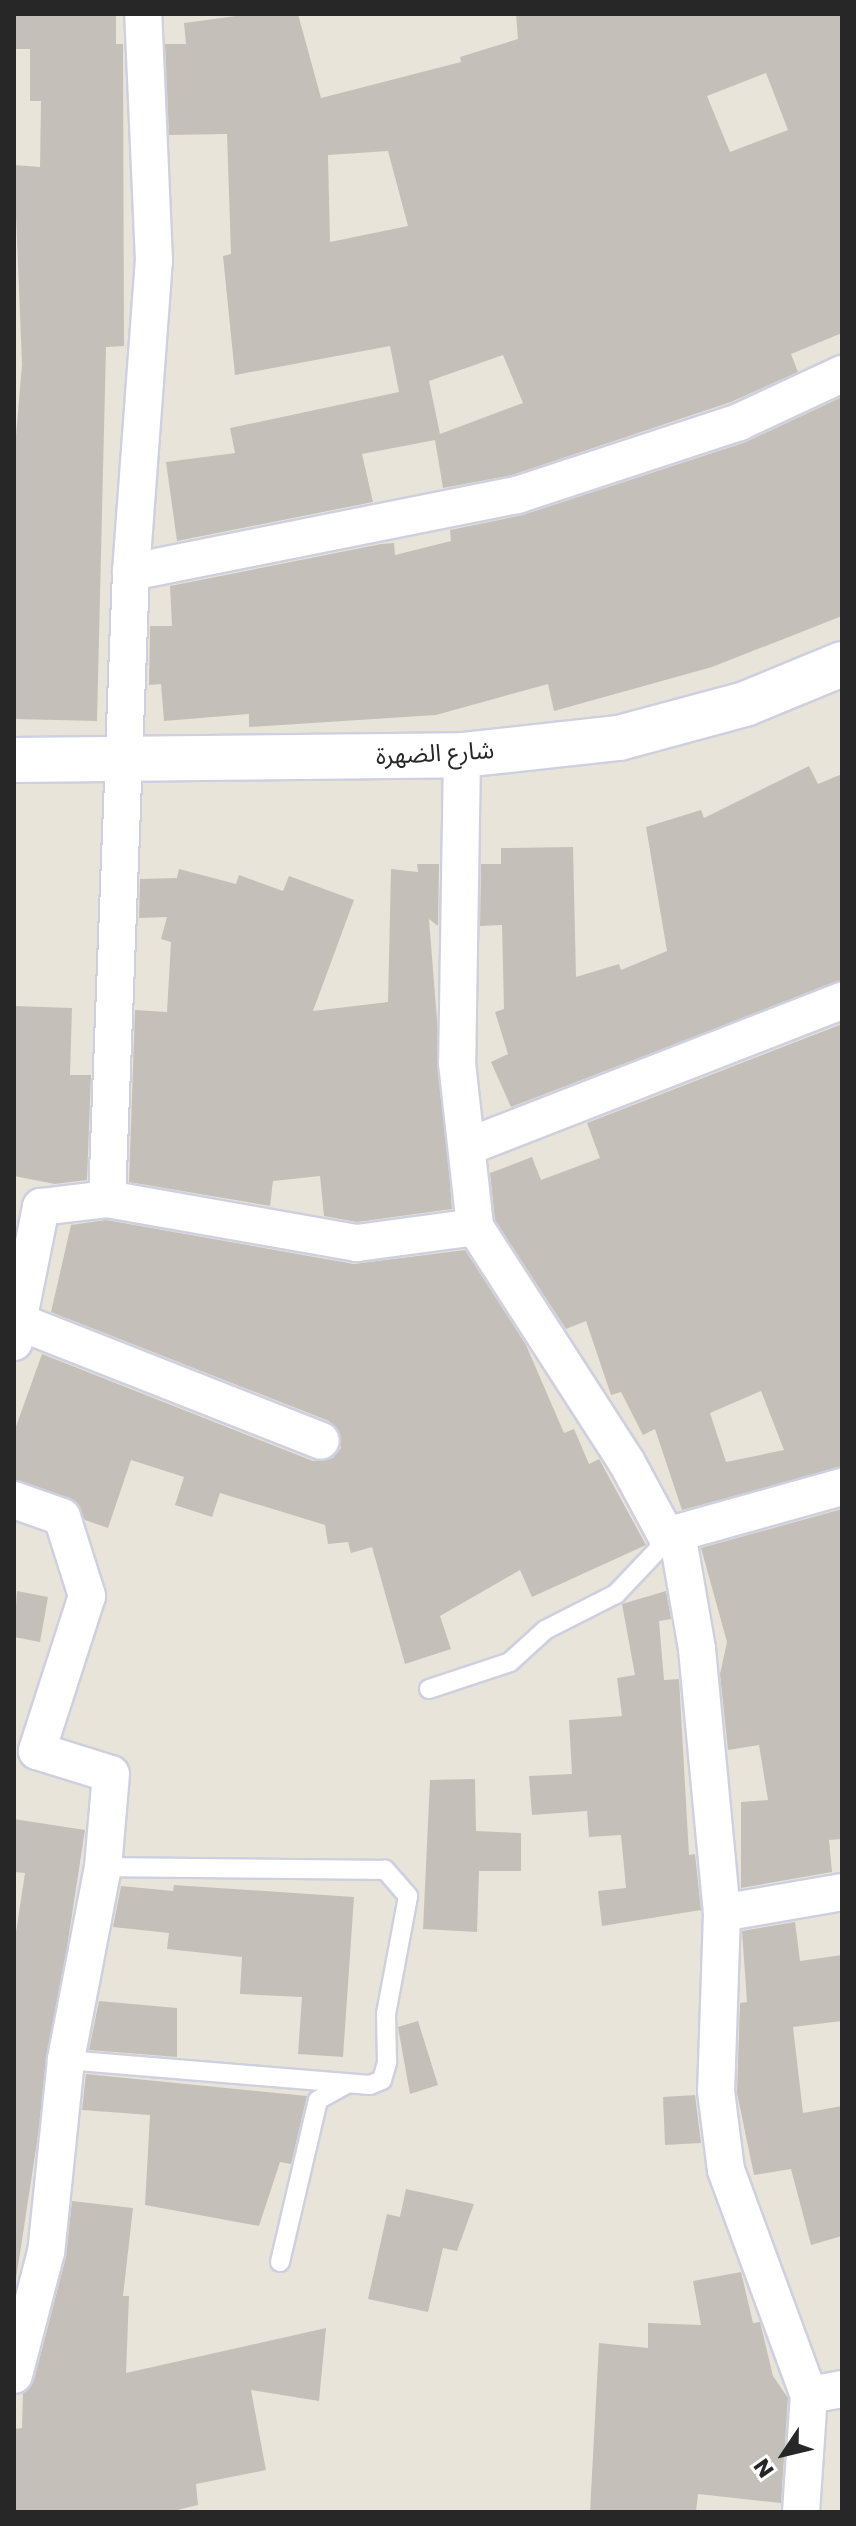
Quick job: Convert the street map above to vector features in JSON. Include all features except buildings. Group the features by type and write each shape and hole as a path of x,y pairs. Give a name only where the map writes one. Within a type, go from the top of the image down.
{"street":[{"path":"107,1199 127,760 131,572 154,261 143,14"},
{"path":"131,572 517,495 739,422 842,374"},
{"name":"شارع الضهرة","path":"14,760 462,755 619,738 745,704 842,664"},
{"path":"462,755 457,1063 472,1145 475,1227 672,1536 693,1618 722,1913 716,2091 726,2170 826,2392 801,2512"},
{"path":"472,1145 842,1001"},
{"path":"321,1441 18,1332 41,1207 107,1199 357,1243 475,1227"},
{"path":"672,1536 842,1487"},
{"path":"14,1500 62,1517 87,1596 37,1751 111,1774 103,1867 66,2060 46,2252 14,2375"},
{"path":"722,1913 842,1892"}],"lane":[{"path":"429,1689 510,1662 545,1630 616,1594 672,1536"},
{"path":"66,2060 245,2070 345,2085 370,2085 385,2071 393,1964 408,1896 403,1884 385,1870 103,1867"},
{"path":"280,2262 318,2100 345,2085"}]}
